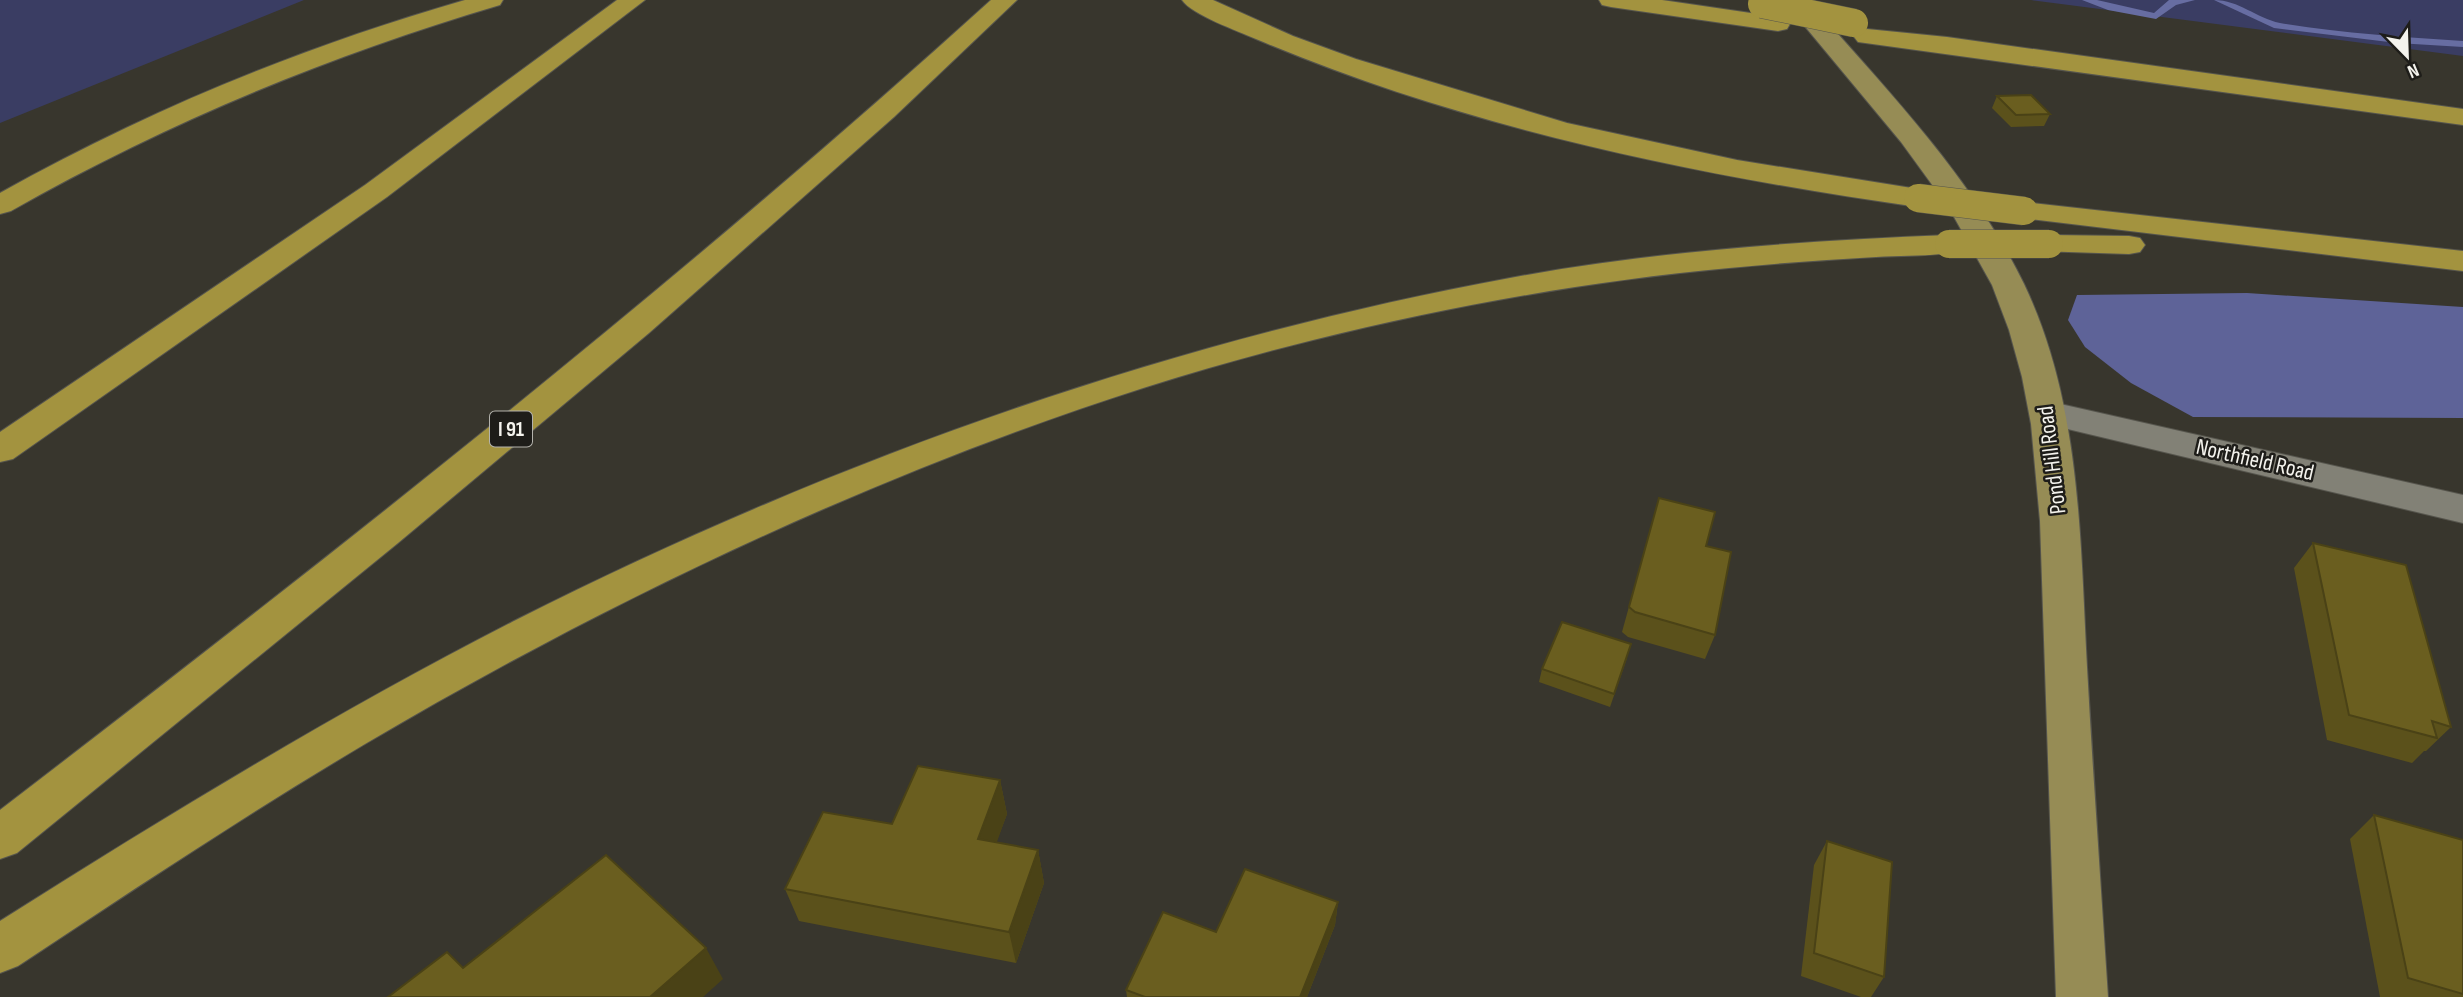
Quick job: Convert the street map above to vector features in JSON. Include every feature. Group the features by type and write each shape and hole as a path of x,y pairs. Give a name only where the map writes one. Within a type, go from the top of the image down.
{"highway":[{"path":"0,205 124,139 227,92 371,37 491,0"},
{"name":"I 91","path":"0,838 273,622 647,317 867,126 1005,0"},
{"path":"1194,0 1254,29 1350,66 1535,123 1742,170 1918,198 2463,261"},
{"path":"1611,0 1770,7 1861,30 1947,45 2463,117"},
{"path":"0,450 376,191 624,7"},
{"path":"0,949 264,779 477,659 641,576 772,516 1019,418 1258,343 1502,289 1710,260 1950,244 2359,250"}],"main road":[{"name":"Pond Hill Road","path":"1770,7 1901,126 1970,221 2007,283 2037,362 2047,413 2059,508 2081,997"}],"street":[{"name":"Northfield Road","path":"2047,413 2463,509"}],"shaded area":[{"path":"0,0 304,0 0,123"},
{"path":"2031,0 2463,0 2463,56"},
{"path":"2247,293 2463,307 2463,418 2193,417 2131,383 2085,347 2068,320 2077,295"}],"building":[{"path":"2031,95 2050,114 2016,115 1997,96"},
{"path":"1659,498 1715,512 1706,546 1731,552 1715,635 1635,612 1629,607"},
{"path":"2313,543 2406,565 2451,727 2432,721 2437,738 2349,715"},
{"path":"1562,622 1631,644 1614,694 1542,669"},
{"path":"918,766 1000,780 978,839 1038,850 1009,932 785,889 823,812 892,824"},
{"path":"2374,815 2463,840 2463,994 2408,978"},
{"path":"1827,841 1892,862 1884,977 1814,953"},
{"path":"606,855 706,948 650,997 388,997 447,952 463,968"},
{"path":"1245,869 1338,902 1300,997 1145,997 1126,990 1163,912 1216,932"}],"waterway":[{"path":"2087,0 2112,8 2156,16 2173,2 2190,0"},
{"path":"2219,0 2274,25 2397,40 2463,44"}]}
